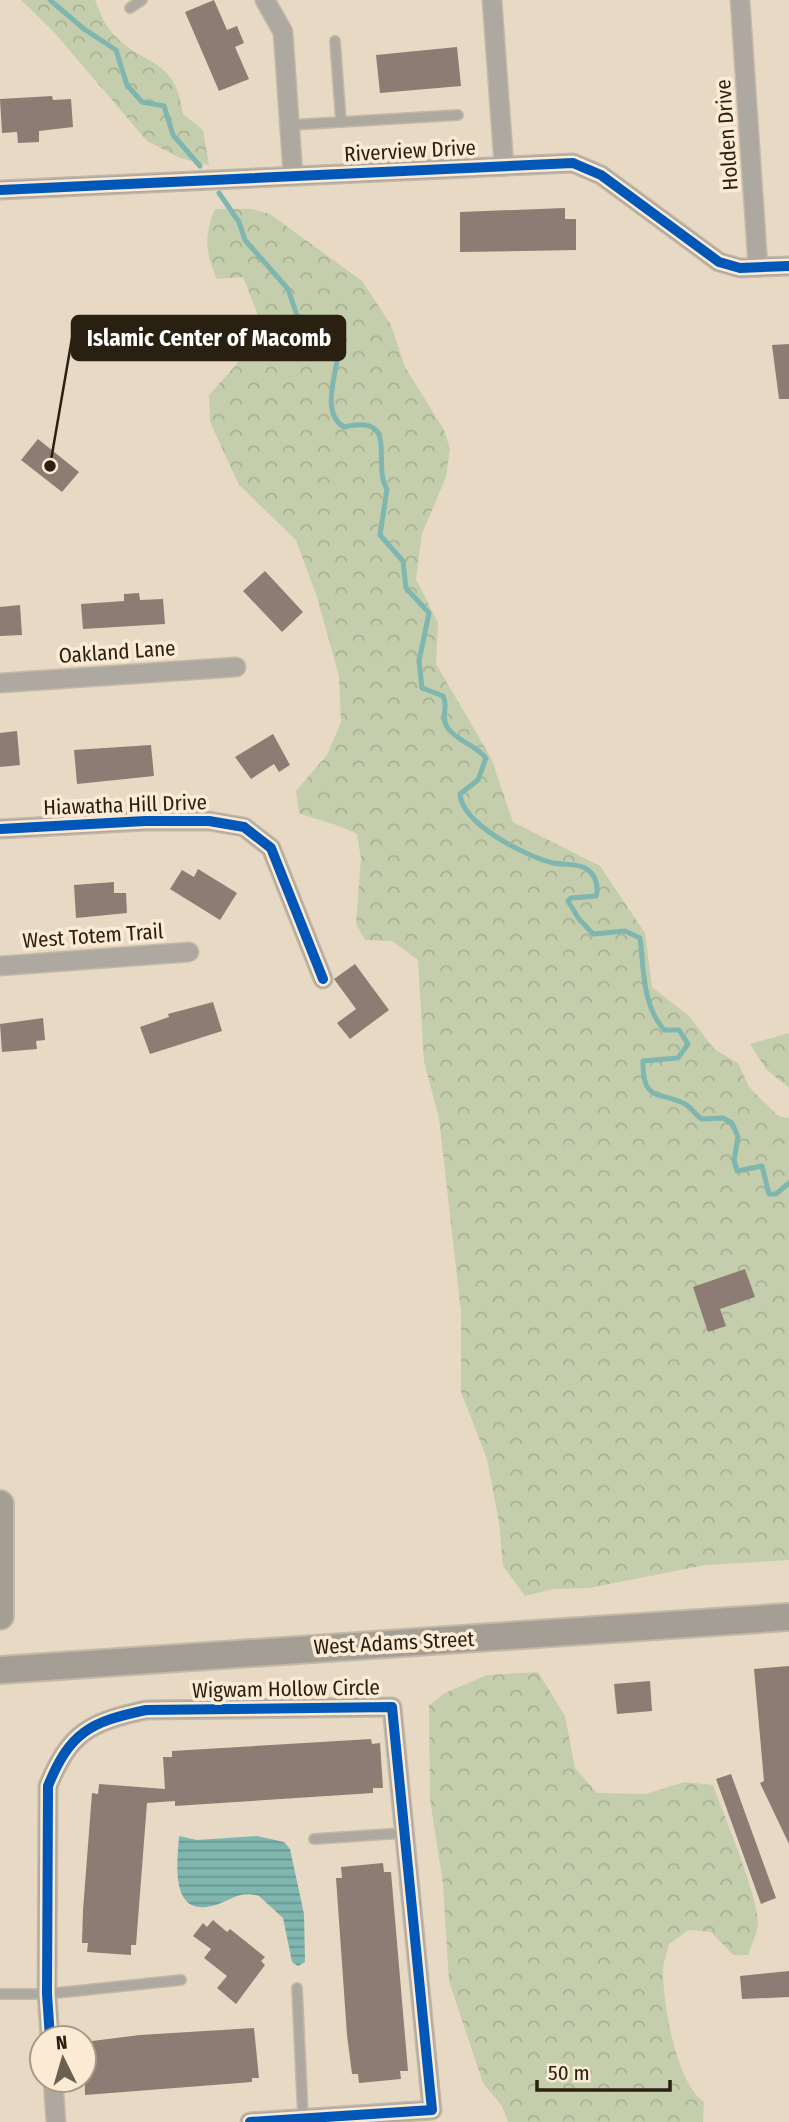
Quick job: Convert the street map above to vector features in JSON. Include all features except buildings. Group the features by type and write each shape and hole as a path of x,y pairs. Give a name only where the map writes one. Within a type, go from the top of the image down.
{"street":[{"path":"265,0 283,32 293,176"},
{"path":"492,0 504,166"},
{"name":"Holden Drive","path":"740,0 758,267"},
{"name":"Riverview Drive","path":"0,190 573,163 588,168 719,262 740,268 789,266"},
{"name":"Oakland Lane","path":"0,683 236,667"},
{"name":"Hiawatha Hill Drive","path":"0,829 145,821 218,821 244,827 271,848 323,979"},
{"name":"West Totem Trail","path":"0,966 189,951"},
{"path":"0,1504 0,1616"},
{"name":"West Adams Street","path":"0,1670 789,1617"},
{"name":"Wigwam Hollow Circle","path":"49,2024 48,1786 61,1754 78,1736 116,1717 146,1710 392,1707 432,2110 250,2122"},
{"path":"54,2094 56,2122"}],"lane":[{"path":"130,8 142,0"},
{"path":"335,41 341,122"},
{"path":"290,125 458,115"},
{"path":"314,1839 404,1833"},
{"path":"0,1994 47,1994 181,1980"},
{"path":"297,1988 303,2117"}],"green space":[{"path":"21,0 95,0 103,19 121,42 155,63 172,80 179,94 183,114 203,130 209,165 180,158 147,141 54,32"},
{"path":"215,209 252,209 270,214 362,281 391,325 405,367 444,430 450,449 446,477 422,534 416,579 438,623 436,664 491,758 513,822 600,866 645,933 652,987 689,1016 714,1049 738,1063 749,1087 778,1116 789,1118 789,1560 706,1565 589,1588 554,1589 525,1596 503,1566 499,1522 487,1459 461,1392 461,1312 439,1118 424,1062 418,960 392,941 365,940 356,924 361,858 357,834 299,813 296,791 327,755 341,722 339,676 317,597 296,540 239,485 210,422 209,395 236,365 260,320 243,277 217,279 213,270 207,244"},
{"path":"789,1033 789,1088 766,1069 750,1044"},
{"path":"538,1672 565,1716 575,1768 597,1793 646,1794 684,1782 713,1785 740,1855 757,1911 758,1924 748,1955 733,1955 711,1932 689,1930 669,1944 663,1968 665,2003 673,2042 686,2078 704,2102 703,2122 508,2122 502,2106 483,2083 449,1981 443,1884 430,1799 429,1705 445,1693 487,1675"}],"water":[{"path":"179,1836 197,1840 257,1836 284,1842 290,1849 304,1914 305,1962 298,1966 292,1962 283,1918 259,1896 240,1895 212,1906 198,1907 188,1903 182,1894 177,1871"}],"waterway":[{"path":"50,0 84,29 116,50 127,85 142,102 164,106 173,135 200,166"},
{"path":"219,193 239,222 245,240 288,289 299,321 309,335 321,348 338,353 331,403 337,421 344,427 373,427 378,434 383,479 387,489 380,535 403,561 406,588 429,613 419,661 422,688 443,696 447,727 486,758 478,780 460,794 463,805 483,827 512,846 553,863 581,866 594,876 596,896 571,898 568,901 579,919 593,934 625,931 640,938 645,986 652,1009 664,1030 679,1030 688,1044 678,1058 643,1061 643,1074 649,1090 685,1104 702,1119 723,1118 732,1123 738,1137 734,1160 737,1171 762,1166 769,1194 776,1194 789,1183"}],"cycle path":[{"path":"0,190 573,163 601,175 719,262 740,268 789,266"},
{"path":"0,829 145,821 209,821 244,827 271,848 323,979"},
{"path":"49,2024 48,1786 74,1741 96,1725 146,1710 392,1707 432,2110 250,2122"}],"place":[{"name":"Islamic Center of Macomb","path":"50,466"}]}
